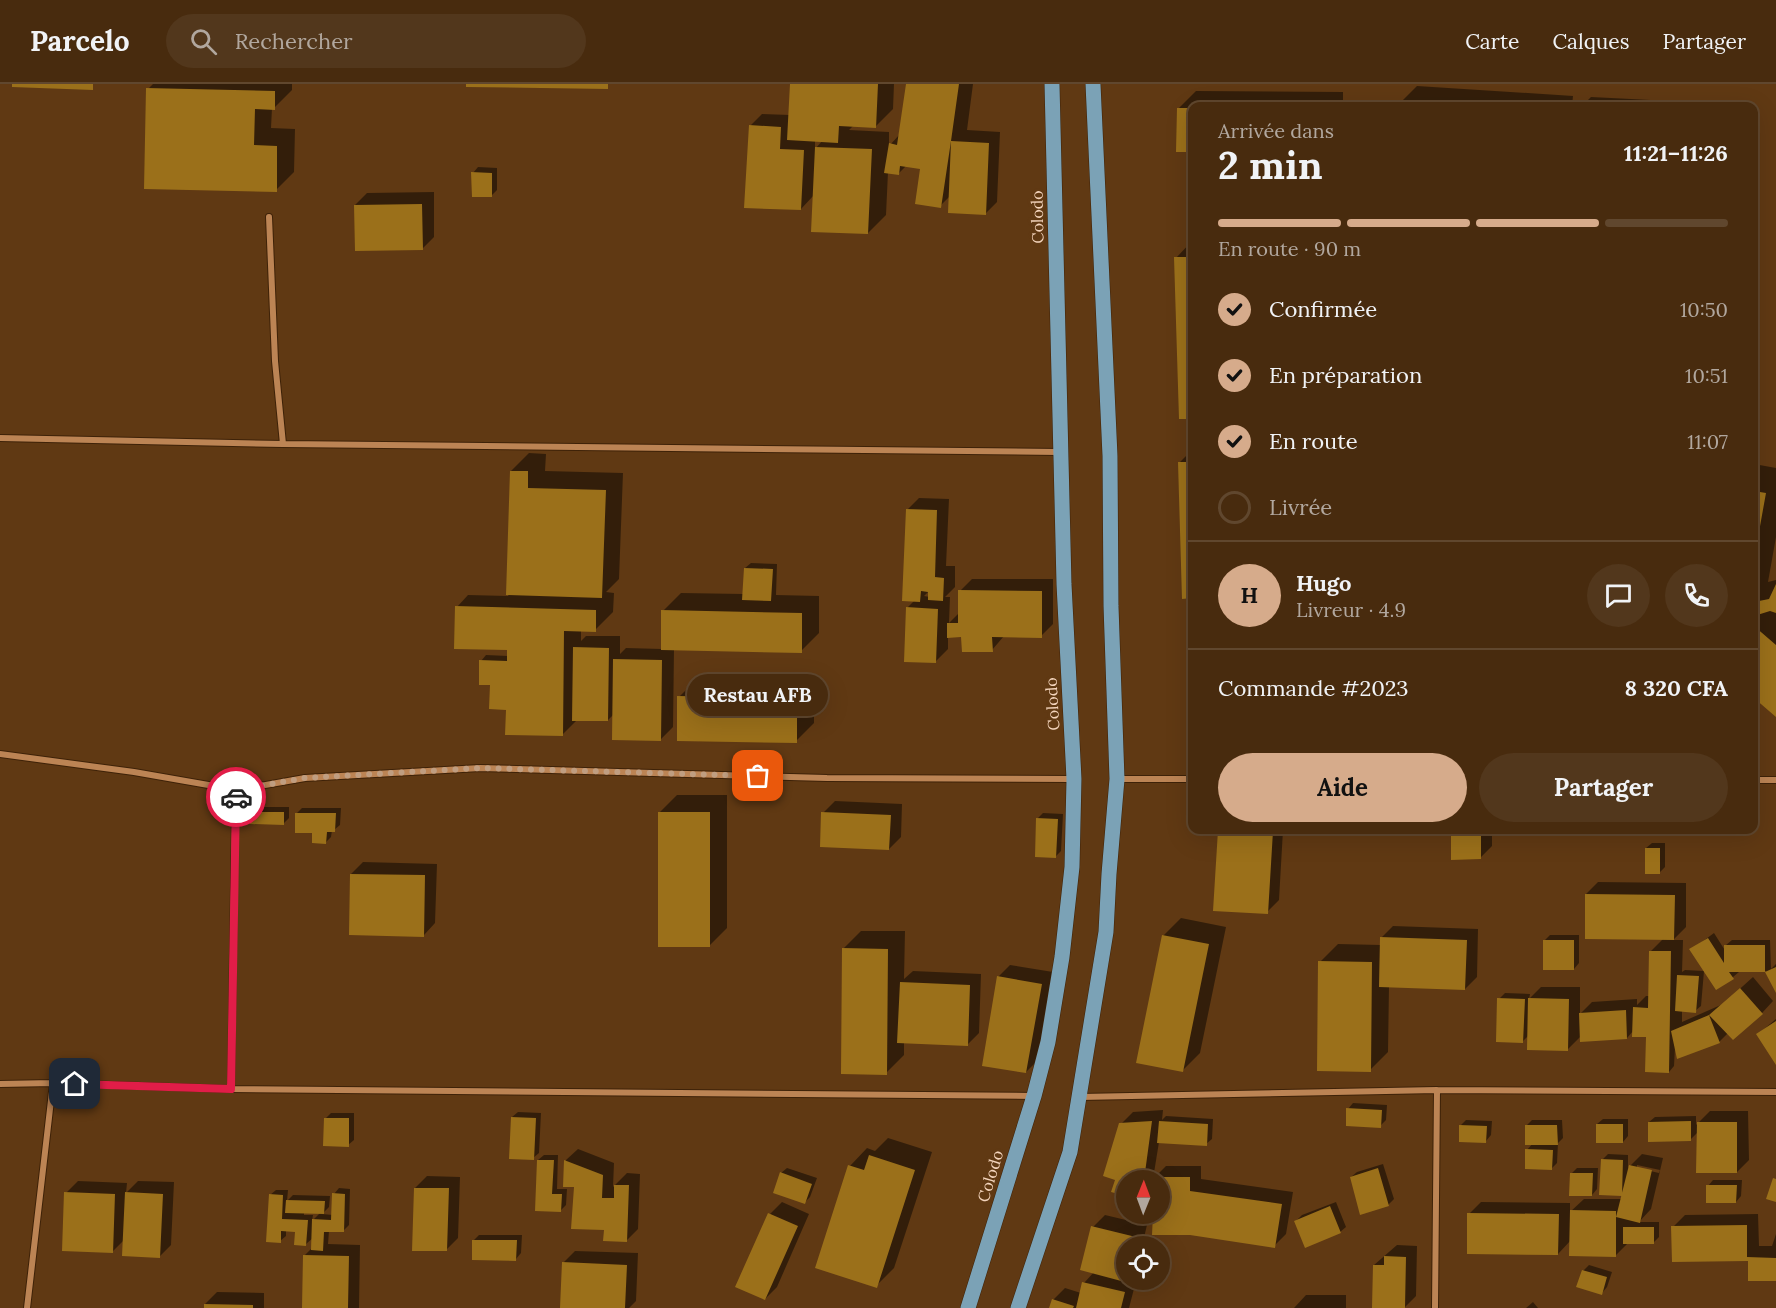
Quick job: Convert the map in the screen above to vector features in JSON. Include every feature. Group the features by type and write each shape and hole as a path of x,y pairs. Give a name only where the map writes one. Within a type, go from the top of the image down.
{"main road":[{"name":"Colodo","path":"968,1308 1034,1096 1048,1042 1062,957 1072,867 1074,779 1068,683 1052,84"},
{"path":"1018,1308 1070,1152 1106,932 1108,874 1117,779 1111,606 1110,456 1093,84"}],"street":[{"path":"268,217 275,360 283,444"},
{"path":"0,438 283,444 1061,452"},
{"path":"0,754 134,772 237,790 305,778 480,768 827,778 1074,779"},
{"path":"1117,779 1188,779"},
{"path":"1758,780 1776,780"},
{"path":"231,1089 237,790"},
{"path":"0,1084 53,1083 231,1089 1034,1096"},
{"path":"27,1308 53,1083"},
{"path":"1080,1097 1437,1090 1776,1092"},
{"path":"1435,1308 1437,1090"}],"building":[{"path":"12,84 93,84 93,90 12,87"},
{"path":"466,84 608,84 608,89 466,87"},
{"path":"790,84 878,84 876,128 839,126 838,143 787,140"},
{"path":"906,84 959,84 941,208 915,204 920,169 900,166 899,175 884,173 889,143 897,145"},
{"path":"146,88 275,91 275,110 255,109 254,145 277,146 277,192 144,189"},
{"path":"1177,108 1188,108 1188,152 1176,152"},
{"path":"749,125 781,127 780,149 804,150 801,210 744,208"},
{"path":"951,141 989,143 986,215 948,213"},
{"path":"815,147 872,149 868,234 811,232"},
{"path":"471,172 492,173 492,197 472,197"},
{"path":"422,204 423,250 355,251 354,205"},
{"path":"1174,257 1188,257 1188,419 1179,419"},
{"path":"1178,462 1188,462 1188,598 1182,599"},
{"path":"510,471 528,471 528,488 606,490 602,598 506,595"},
{"path":"1758,492 1766,493 1758,537"},
{"path":"906,509 937,510 935,577 944,578 943,601 928,600 928,592 921,591 920,602 902,601"},
{"path":"744,568 773,569 771,601 742,600"},
{"path":"1776,584 1776,613 1770,611 1758,615 1758,601 1769,599"},
{"path":"958,590 1042,591 1042,638 992,637 993,652 962,652 961,637 947,638 947,623 958,623"},
{"path":"455,606 596,610 596,632 564,631 563,736 505,735 506,710 489,709 490,685 479,685 479,660 507,661 507,650 454,649"},
{"path":"906,607 938,609 936,663 904,662"},
{"path":"661,610 802,613 802,653 661,650"},
{"path":"1758,629 1776,645 1776,717 1758,701"},
{"path":"573,647 609,648 608,721 572,721"},
{"path":"613,659 662,660 661,741 612,740"},
{"path":"677,696 797,698 797,743 677,741"},
{"path":"250,812 284,812 284,825 250,824"},
{"path":"658,812 710,812 710,947 658,947"},
{"path":"821,812 891,815 889,850 820,847"},
{"path":"295,813 336,813 335,832 327,832 326,844 312,843 312,833 295,833"},
{"path":"1036,818 1058,819 1056,858 1035,857"},
{"path":"1218,834 1273,834 1268,914 1213,911"},
{"path":"1451,834 1481,834 1481,859 1451,860"},
{"path":"1645,848 1660,848 1660,874 1645,874"},
{"path":"350,874 425,875 424,937 349,935"},
{"path":"1585,894 1675,895 1674,940 1585,939"},
{"path":"1162,935 1209,944 1183,1072 1136,1063"},
{"path":"1380,937 1467,940 1465,990 1379,987"},
{"path":"1708,938 1724,963 1724,945 1765,945 1765,972 1729,972 1734,979 1716,990 1689,949"},
{"path":"1543,940 1574,940 1574,970 1543,970"},
{"path":"842,948 888,949 887,1075 841,1074"},
{"path":"1649,951 1671,951 1669,1073 1645,1072 1646,1037 1632,1037 1633,1007 1648,1008"},
{"path":"1318,961 1372,962 1371,1072 1317,1071"},
{"path":"1776,967 1776,993 1765,972"},
{"path":"1677,975 1699,976 1696,1013 1675,1011"},
{"path":"997,976 1042,984 1026,1073 982,1066"},
{"path":"900,982 970,985 968,1046 897,1043"},
{"path":"1740,988 1763,1014 1733,1040 1709,1015"},
{"path":"1497,998 1525,999 1523,1043 1496,1042"},
{"path":"1528,998 1569,999 1568,1051 1527,1050"},
{"path":"1626,1010 1627,1039 1580,1042 1579,1013"},
{"path":"1709,1015 1720,1043 1677,1059 1671,1031"},
{"path":"1776,1021 1776,1065 1756,1034"},
{"path":"1346,1108 1382,1110 1381,1128 1346,1126"},
{"path":"511,1117 536,1118 534,1160 509,1159"},
{"path":"324,1118 349,1118 349,1147 323,1146"},
{"path":"1152,1121 1145,1170 1116,1170 1116,1193 1111,1192 1115,1180 1103,1176 1119,1123"},
{"path":"1159,1121 1208,1124 1207,1146 1157,1143"},
{"path":"1691,1121 1691,1141 1648,1142 1648,1122"},
{"path":"1697,1122 1737,1122 1737,1173 1696,1173"},
{"path":"1596,1124 1623,1124 1623,1143 1596,1143"},
{"path":"1459,1125 1487,1126 1486,1143 1459,1142"},
{"path":"1525,1125 1557,1125 1558,1145 1525,1145"},
{"path":"1525,1149 1553,1150 1552,1170 1525,1169"},
{"path":"869,1155 915,1170 877,1288 815,1268 848,1165 864,1170"},
{"path":"1601,1159 1623,1160 1622,1196 1599,1195"},
{"path":"537,1160 554,1160 552,1194 562,1194 561,1212 535,1211"},
{"path":"564,1160 603,1175 602,1198 614,1198 614,1185 629,1185 627,1242 603,1241 604,1230 571,1229 574,1187 563,1187"},
{"path":"1629,1165 1652,1170 1640,1223 1616,1217"},
{"path":"1378,1168 1389,1206 1360,1215 1350,1177"},
{"path":"780,1172 812,1184 805,1204 773,1193"},
{"path":"1570,1173 1593,1173 1592,1196 1569,1196"},
{"path":"1170,1177 1190,1177 1190,1191 1282,1204 1275,1248 1190,1235 1152,1235 1153,1224 1170,1224"},
{"path":"1773,1178 1776,1179 1776,1202 1766,1199"},
{"path":"1706,1185 1737,1185 1736,1203 1706,1203"},
{"path":"414,1188 449,1188 447,1251 412,1251"},
{"path":"64,1192 115,1194 113,1253 62,1251"},
{"path":"125,1192 163,1194 160,1258 122,1256"},
{"path":"332,1193 345,1194 344,1232 324,1232 323,1251 311,1250 312,1219 331,1220"},
{"path":"269,1194 283,1195 282,1219 308,1220 306,1246 294,1245 295,1232 281,1231 281,1243 266,1242"},
{"path":"286,1200 325,1201 324,1214 285,1213"},
{"path":"1330,1206 1341,1233 1305,1248 1294,1221"},
{"path":"1570,1210 1616,1211 1616,1257 1569,1256"},
{"path":"768,1213 798,1226 765,1300 735,1287"},
{"path":"1467,1213 1559,1214 1558,1255 1467,1254"},
{"path":"1747,1225 1747,1257 1776,1258 1776,1281 1748,1281 1748,1261 1672,1262 1671,1226"},
{"path":"1091,1226 1132,1236 1116,1236 1116,1280 1080,1270"},
{"path":"1623,1227 1654,1227 1654,1244 1623,1244"},
{"path":"472,1240 517,1240 516,1261 472,1260"},
{"path":"303,1255 349,1256 348,1308 302,1308"},
{"path":"1384,1256 1406,1257 1405,1308 1372,1308 1373,1265 1384,1265"},
{"path":"562,1262 627,1265 625,1308 560,1308"},
{"path":"1582,1270 1607,1277 1602,1295 1576,1287"},
{"path":"1082,1282 1125,1292 1121,1308 1076,1308"},
{"path":"1052,1299 1074,1306 1073,1308 1049,1308"},
{"path":"204,1304 253,1305 253,1308 204,1308"}],"way so far":[{"path":"236,797 237,790 305,778 480,768 758,776"}],"place":[{"name":"Restau AFB","path":"758,776"}],"route":[{"path":"75,1084 231,1089 236,797"}]}
